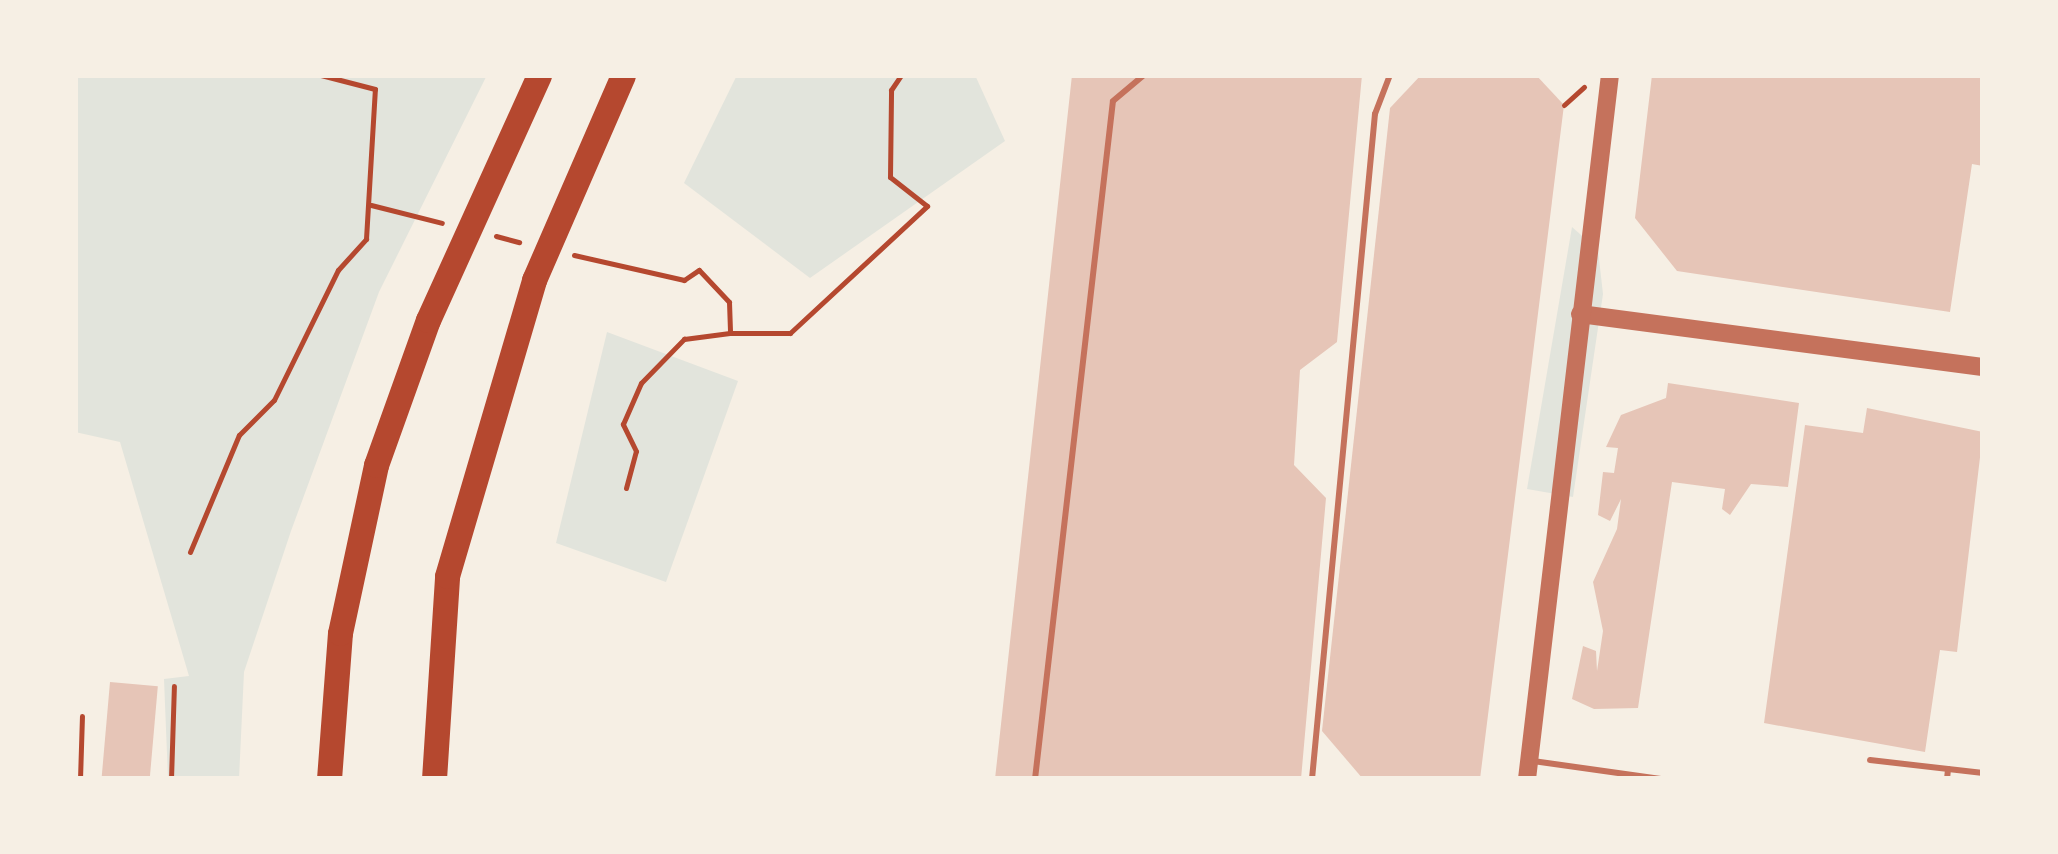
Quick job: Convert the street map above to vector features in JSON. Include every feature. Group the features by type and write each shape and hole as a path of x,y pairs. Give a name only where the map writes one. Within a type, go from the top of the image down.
{"highway":[{"path":"329,779 340,633 376,464 428,320 539,75"},
{"path":"434,779 446,576 534,280 623,75"}],"street":[{"path":"1528,770 1610,75"},
{"path":"1580,314 1983,368"}],"lane":[{"path":"1036,779 1113,101 1144,75"},
{"path":"1312,779 1375,114 1390,75"},
{"path":"1870,760 1983,773"},
{"path":"1947,779 1948,769"},
{"path":"1528,770 1661,779"}],"path":[{"path":"190,552 239,435 274,400 338,270 366,239 375,90 321,75"},
{"path":"626,488 636,451 623,424 642,383 684,339 730,332 790,333 926,206 890,176 891,90 901,75"},
{"path":"371,205 448,224"},
{"path":"487,234 526,244"},
{"path":"564,253 642,272 711,277 729,302 730,332"},
{"path":"171,779 174,686"},
{"path":"80,779 82,716"}],"shaded area":[{"path":"75,75 487,75 379,292 291,531 244,672 239,779 168,779 164,679 189,676 120,442 75,432"},
{"path":"737,75 975,75 1005,141 810,278 684,183"},
{"path":"1572,227 1598,250 1603,294 1573,497 1527,489"},
{"path":"607,332 738,381 666,582 556,543"}],"building":[{"path":"1072,75 1362,75 1337,342 1300,370 1294,465 1326,498 1301,779 995,779"},
{"path":"1421,75 1536,75 1564,105 1480,779 1363,779 1322,731 1390,108"},
{"path":"1652,75 1983,75 1983,166 1972,164 1950,312 1677,271 1635,218"},
{"path":"1668,383 1799,403 1788,487 1751,484 1730,515 1722,509 1725,489 1672,482 1638,708 1594,709 1572,699 1583,646 1596,651 1597,671 1603,631 1593,582 1617,529 1621,499 1610,521 1598,515 1603,472 1614,473 1618,448 1606,447 1621,415 1666,398"},
{"path":"1867,408 1983,432 1957,652 1940,650 1925,752 1764,723 1805,425 1863,433"},
{"path":"110,682 158,686 150,779 102,779"}]}
